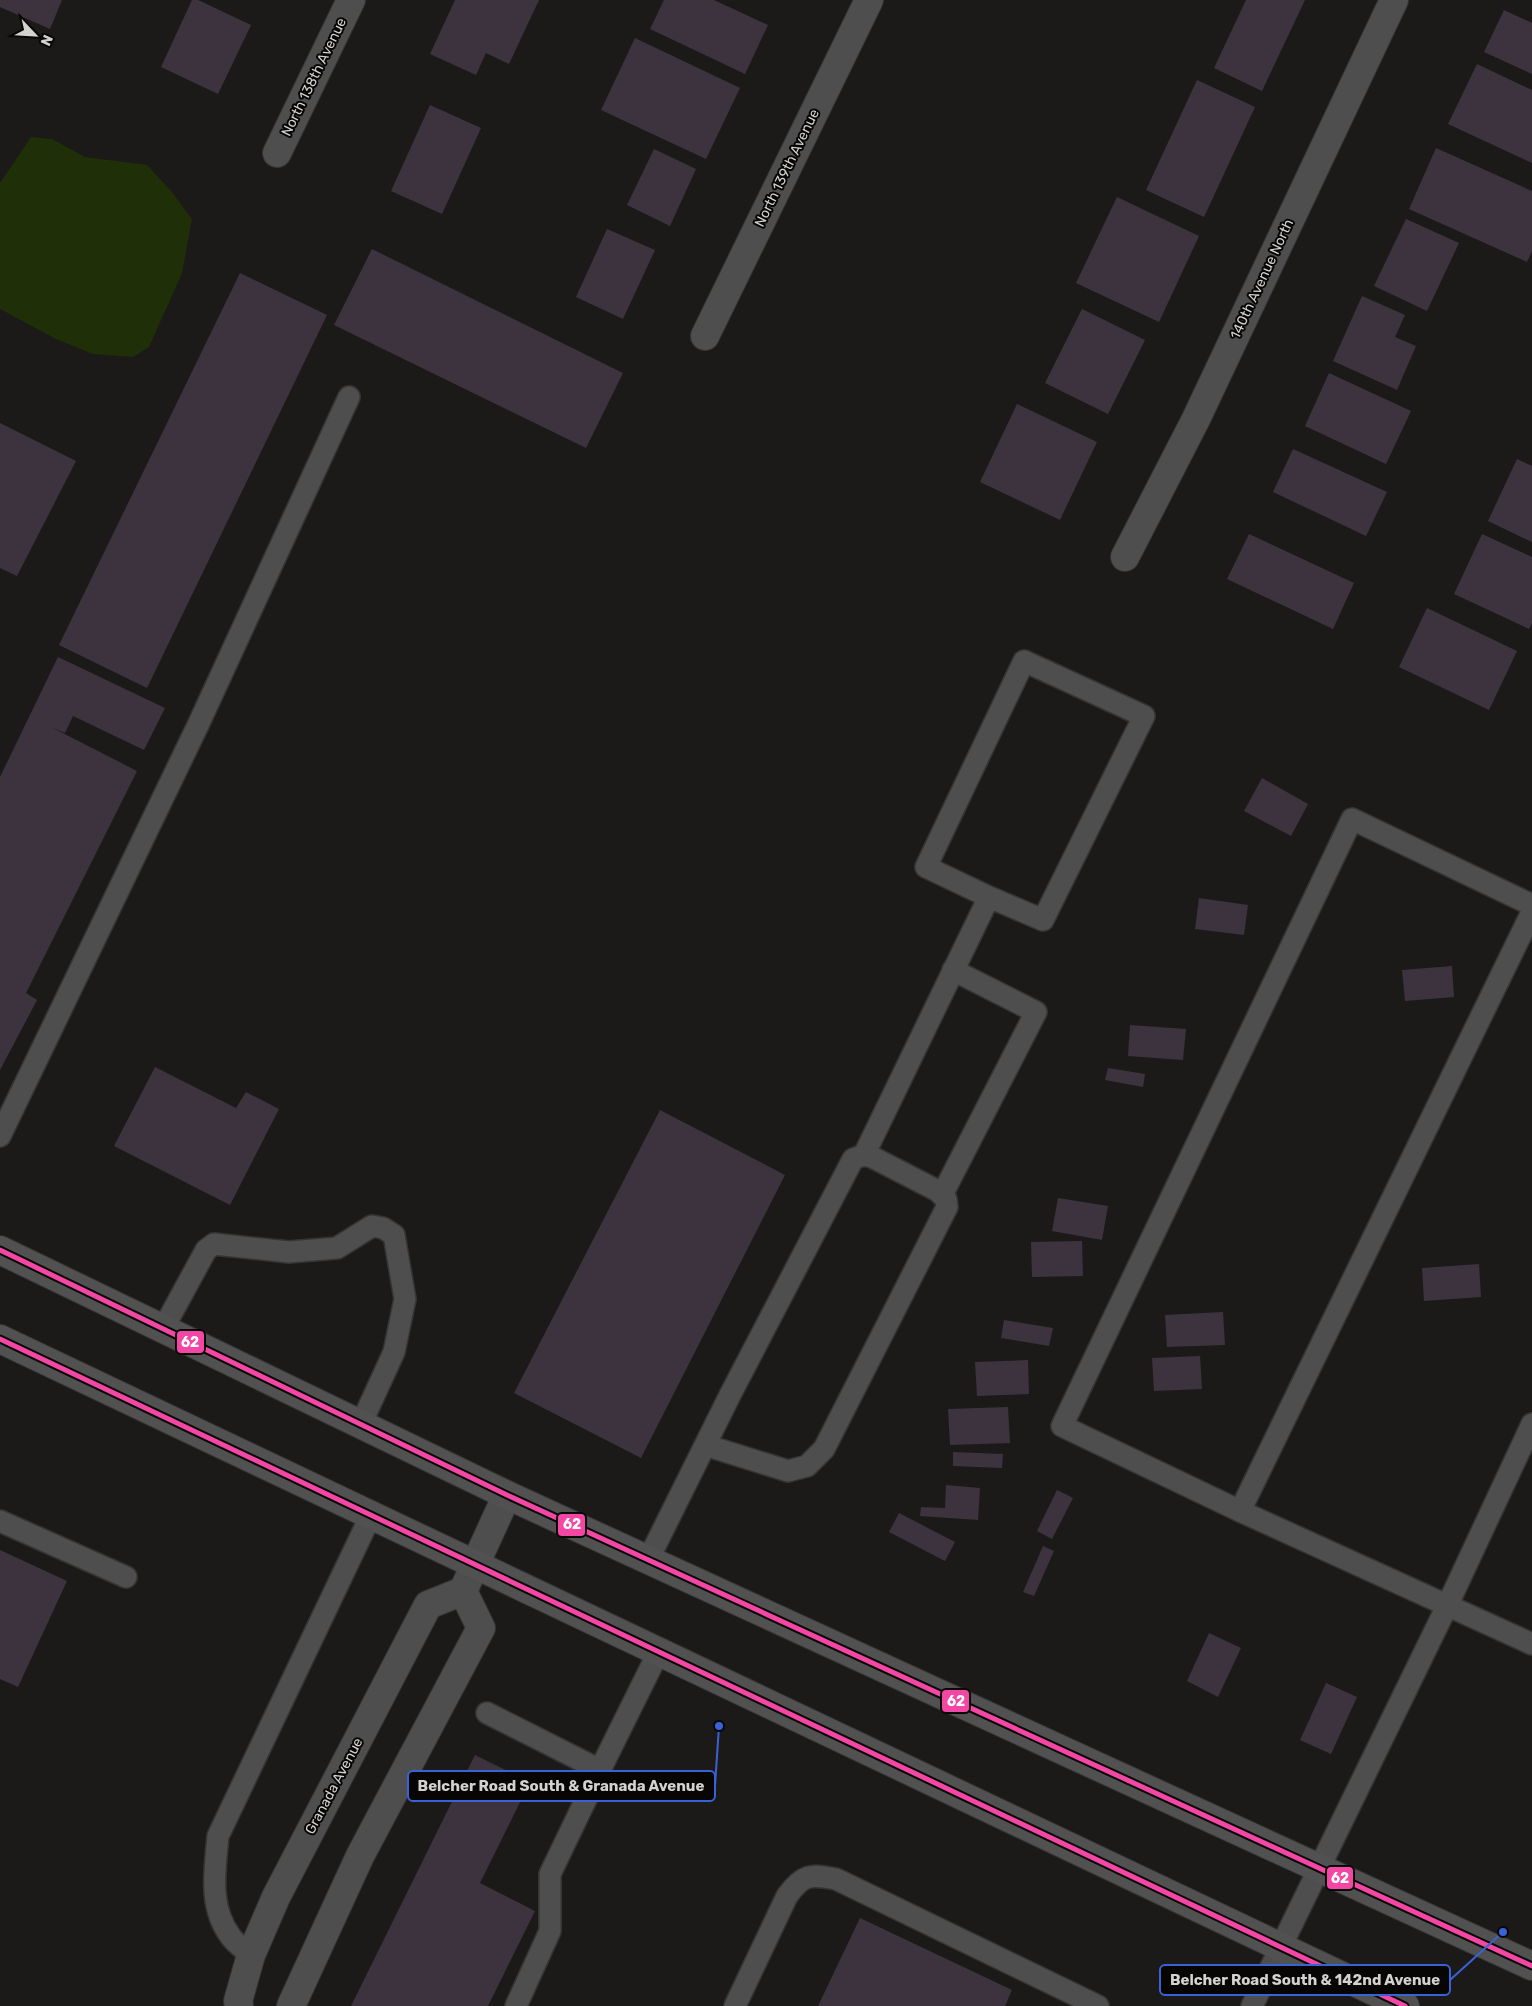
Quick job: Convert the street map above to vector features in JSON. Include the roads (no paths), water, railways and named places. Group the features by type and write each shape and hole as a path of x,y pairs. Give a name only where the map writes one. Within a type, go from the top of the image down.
{"main road":[{"path":"0,1250 507,1495 1317,1869 1532,1966"},
{"path":"0,1339 1405,2006"}],"street":[{"name":"North 138th Avenue","path":"277,153 351,0"},
{"name":"North 139th Avenue","path":"704,336 869,0"},
{"name":"140th Avenue North","path":"1125,557 1192,426 1394,0"},
{"path":"290,2006 360,1856 481,1628 463,1591 507,1495"},
{"name":"Granada Avenue","path":"239,2006 238,2001 251,1955 276,1897 428,1605 463,1591"}],"lane":[{"path":"0,1136 199,723 349,397"},
{"path":"1024,661 1144,716 1043,920 989,896 926,867 1024,661"},
{"path":"1532,905 1352,819 1062,1426 1532,1644"},
{"path":"864,1155 989,896"},
{"path":"1240,1510 1532,912"},
{"path":"942,1195 1036,1012 953,970"},
{"path":"648,1560 705,1445 853,1159 864,1155 872,1157 938,1191 946,1200 947,1207 824,1449 807,1466 788,1472 705,1445"},
{"path":"163,1328 206,1250 214,1244 289,1252 337,1248 372,1226 383,1228 394,1235 405,1299 394,1352 361,1424"},
{"path":"1252,2006 1317,1869 1448,1604 1532,1424"},
{"path":"251,1955 231,1938 219,1918 213,1885 218,1836 372,1515"},
{"path":"0,1520 126,1577"},
{"path":"516,2006 550,1931 550,1874 659,1651"},
{"path":"487,1713 600,1770"},
{"path":"735,2006 787,1896 796,1883 812,1874 836,1879 1098,2006"}],"place":[{"name":"Belcher Road South & Granada Avenue","path":"719,1726"},
{"name":"Belcher Road South & 142nd Avenue","path":"1503,1932"}]}
